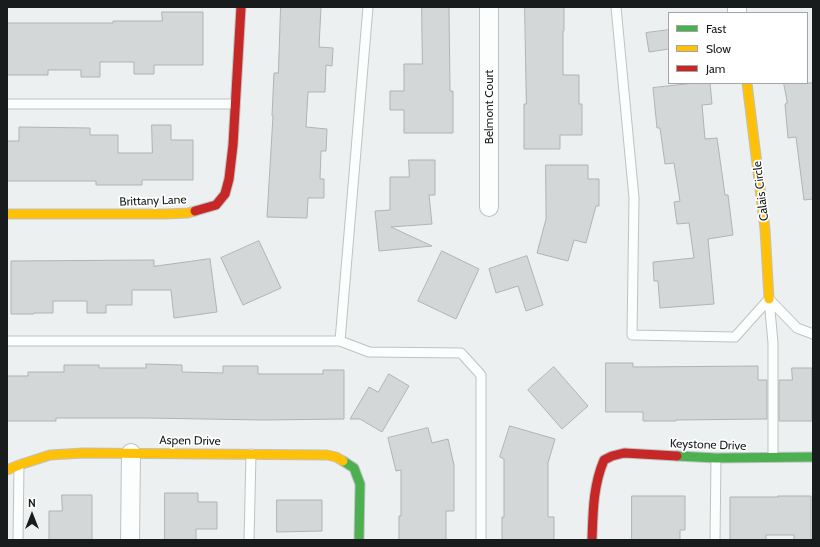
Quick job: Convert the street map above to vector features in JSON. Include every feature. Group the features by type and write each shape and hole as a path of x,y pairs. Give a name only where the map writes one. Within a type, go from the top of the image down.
{"street":[{"name":"Brittany Lane","path":"7,214 173,214 188,213 216,205 225,194 229,179 233,145 241,7"},
{"name":"Belmont Court","path":"488,207 489,7"},
{"name":"Calais Circle","path":"747,84 765,229 769,299"},
{"name":"Aspen Drive","path":"7,470 50,455 82,453 327,455 336,457 354,468 360,484 359,540"},
{"path":"130,540 131,453"},
{"name":"Keystone Drive","path":"592,540 593,510 599,470 604,460 612,456 624,453 716,458 813,457"}],"lane":[{"path":"340,341 368,7"},
{"path":"616,7 634,198 632,335 735,337 769,299"},
{"path":"7,104 235,104"},
{"path":"769,299 797,328 813,334"},
{"path":"769,299 773,343 772,458"},
{"path":"7,341 340,341 369,352 461,353 481,375 481,540"},
{"path":"249,540 250,454"},
{"path":"715,540 716,458"},
{"path":"18,540 19,465"}],"building":[{"path":"281,7 321,7 319,47 333,48 332,66 326,65 325,92 308,92 306,127 327,129 326,151 321,151 320,179 324,179 324,198 308,198 307,218 267,217 274,73 278,73"},
{"path":"422,7 449,7 450,91 453,91 453,133 404,133 404,110 390,110 390,91 404,91 404,64 422,64"},
{"path":"525,7 564,7 563,75 579,75 579,104 582,104 582,135 560,135 560,149 524,149 524,104 526,104"},
{"path":"162,12 203,12 203,65 154,65 154,74 134,74 134,62 100,62 100,77 81,77 81,70 48,70 48,75 7,75 7,23 113,23 113,21 162,21"},
{"path":"668,30 668,49 649,52 646,33"},
{"path":"813,83 813,199 804,200 796,137 788,138 785,104 787,103 784,84"},
{"path":"687,84 710,84 712,104 702,105 705,139 717,138 725,195 728,195 733,235 708,239 714,304 660,308 658,281 654,281 653,262 694,258 689,223 677,224 674,202 680,201 674,163 665,164 660,128 657,128 653,88"},
{"path":"152,125 171,125 171,140 193,140 193,180 142,180 142,185 96,185 96,181 7,181 7,141 19,141 19,127 90,128 90,135 118,135 118,153 152,153"},
{"path":"409,160 435,160 435,195 429,195 432,224 391,227 432,246 379,251 375,211 390,210 390,177 409,177"},
{"path":"546,165 588,165 588,179 599,179 599,206 596,206 586,243 574,240 568,261 537,253 546,219"},
{"path":"259,241 281,288 243,305 221,258"},
{"path":"442,251 479,269 456,319 418,301"},
{"path":"527,256 543,305 526,311 518,286 496,293 489,269"},
{"path":"210,259 217,312 174,318 171,290 132,290 132,305 106,305 106,313 87,313 87,301 53,301 53,313 11,314 11,261 154,260 154,266"},
{"path":"606,363 633,363 633,367 758,366 758,380 767,380 767,419 643,421 643,412 606,412"},
{"path":"146,364 182,365 182,372 223,373 223,366 258,366 258,374 323,374 323,370 344,370 344,419 263,420 56,418 56,421 7,421 7,376 28,376 28,372 64,372 64,365 99,365 99,368 146,368"},
{"path":"554,367 588,406 562,429 528,390"},
{"path":"792,368 812,368 812,421 779,421 779,380 792,380"},
{"path":"389,374 409,386 382,432 360,419 350,419 369,387 378,392"},
{"path":"510,426 555,439 548,463 548,517 554,517 554,540 502,540 502,517 504,517 504,459 500,457"},
{"path":"428,428 432,443 448,439 454,465 454,511 446,511 446,540 399,540 399,516 401,516 401,470 396,471 388,438"},
{"path":"165,493 198,493 198,502 217,502 217,529 196,529 196,540 165,540"},
{"path":"62,495 92,495 92,540 49,540 49,511 62,511"},
{"path":"632,496 685,496 685,530 680,530 680,540 632,540"},
{"path":"811,496 811,540 794,540 794,535 766,535 766,540 730,540 730,497"},
{"path":"277,500 322,500 322,531 277,532"}],"traffic: fast":[{"path":"677,456 716,458 813,457"},
{"path":"343,461 354,468 360,484 359,540"}],"traffic: slow":[{"path":"747,84 765,229 769,299"},
{"path":"7,214 166,214 188,213 195,211"},
{"path":"7,470 50,455 83,453 327,455 336,457 343,461"}],"traffic: jam":[{"path":"195,211 216,205 225,194 229,179 233,145 241,7"},
{"path":"592,540 593,509 600,470 604,460 624,453 677,456"}]}
